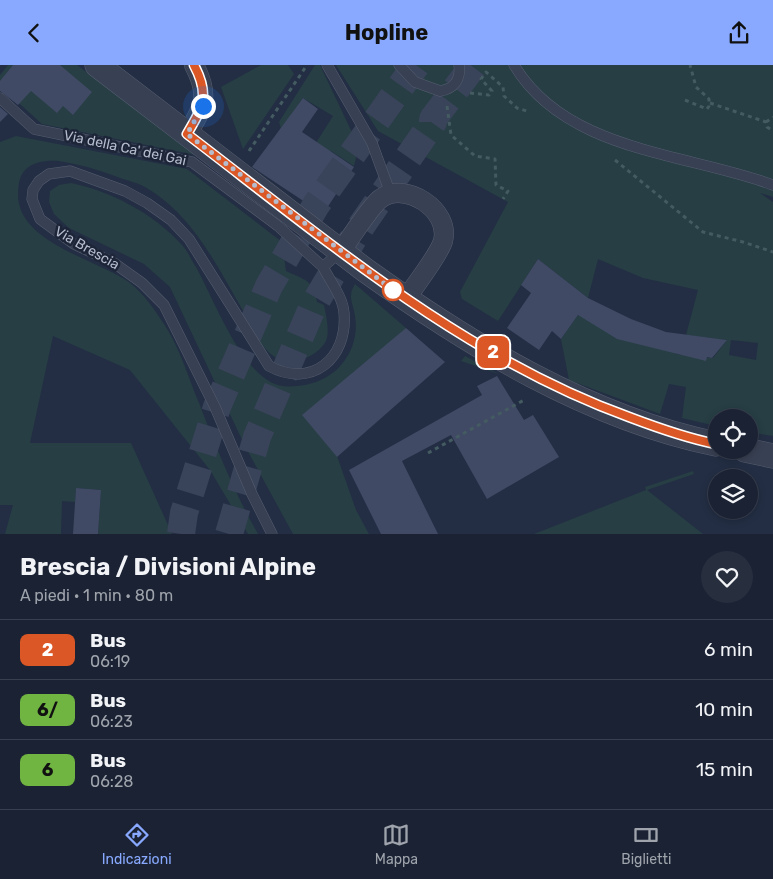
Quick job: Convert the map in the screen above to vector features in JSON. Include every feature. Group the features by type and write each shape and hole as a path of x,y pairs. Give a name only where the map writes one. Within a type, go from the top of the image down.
{"street":[{"path":"97,65 406,299 523,370 594,404 666,431 708,442"},
{"path":"187,134 203,106 203,86 194,65"},
{"path":"341,251 380,199 403,193 414,196 435,211 444,233 443,241 406,299"},
{"path":"758,453 773,456"}],"lane":[{"path":"327,65 372,143 391,195"},
{"path":"399,65 406,74 423,87 440,91 447,90 458,79 459,65"},
{"path":"514,65 537,96 564,116 586,127 646,150 739,173 773,185"},
{"name":"Via della Ca' dei Gai","path":"0,98 34,129 192,162 278,226 323,267"},
{"name":"Via Brescia","path":"272,534 252,494 215,407 164,305 142,283 114,263 74,244 40,219 32,199 33,190 39,181 49,174 70,171 125,191 147,203 171,220 189,239 265,361 269,366 283,373 295,375 308,373 320,368 331,359 340,345 344,314 342,304 323,267"},
{"path":"323,267 341,251"}],"path":[{"path":"248,152 307,65"},
{"path":"690,65 696,87 707,97 710,103 766,122"},
{"path":"503,199 508,191 496,185 495,159 476,156 451,135 447,90 489,95 492,91 481,79 486,72 503,87 504,96 517,108 535,114"},
{"path":"685,100 705,109 708,108 710,103"},
{"path":"766,122 773,117"},
{"path":"766,122 767,127 773,131"},
{"path":"613,159 703,232 743,241 773,253"},
{"path":"428,453 530,397"}],"green space":[{"path":"8,65 77,65 196,155 42,124 0,86 0,75"},
{"path":"261,65 288,65 294,74 243,149 221,87"},
{"path":"315,65 320,65 357,143 358,150 354,166 331,151 300,198 292,181 333,116 303,98 281,129 279,122"},
{"path":"336,65 773,65 773,197 760,193 773,202 773,436 758,434 758,409 708,409 708,424 682,418 686,387 669,384 660,414 569,380 561,339 578,315 677,354 713,358 727,340 686,335 698,290 643,278 598,259 588,298 538,259 498,321 462,299 460,292 508,202 378,131","holes":["731,340 758,343 756,360 729,355"]},
{"path":"16,136 187,169 282,242 286,271 311,285 317,302 324,305 328,333 322,347 303,359 281,360 265,348 256,335 201,241 176,211 162,198 134,182 80,165 59,161 37,163 25,170 21,175 18,195 22,212 31,226 45,238 62,248 130,283 153,307 170,333 226,469 258,534 248,534 210,470 130,370 53,336 30,443 131,443 172,534 98,534 101,490 76,488 75,502 62,501 61,534 5,534 13,505 0,505 0,142"},
{"path":"71,183 101,192 131,205 171,234 188,253 227,329 247,360 257,372 273,383 282,386 310,384 329,375 341,365 349,354 355,336 356,322 351,293 355,284 406,328 337,456 356,510 369,534 293,534 245,446 170,287 144,264 69,228 54,214 49,202 50,191 59,185"},
{"path":"465,356 499,374 461,361"},
{"path":"693,471 694,474 647,490 703,534 534,534 646,490 645,487"}],"building":[{"path":"13,65 60,65 92,92 73,115 63,106 57,113 31,91 18,105 0,91 0,81"},
{"path":"303,98 318,109 302,132 354,167 323,214 252,167"},
{"path":"0,107 8,114 0,122"},
{"path":"538,259 588,298 631,319 666,332 727,340 712,358 707,357 706,361 617,339 578,315 561,339 552,331 539,350 507,328 531,293 521,285"},
{"path":"406,328 445,362 337,457 302,415"},
{"path":"497,376 524,420 533,415 559,457 487,499 451,435 402,461 438,534 381,534 349,470 482,395 477,386"},
{"path":"76,488 101,490 98,534 73,534"}],"tunnel":[{"path":"181,534 184,513 217,407 269,286 316,205 416,65"},
{"path":"229,534 257,437 313,306 357,232 433,122 433,119 474,65"}],"bus line":[{"name":"2","path":"194,65 203,86 203,106 198,118 187,134 379,280 462,335 523,370 594,404 666,431 708,442"}],"route":[{"path":"203,106 198,118 187,134 393,290"}]}
